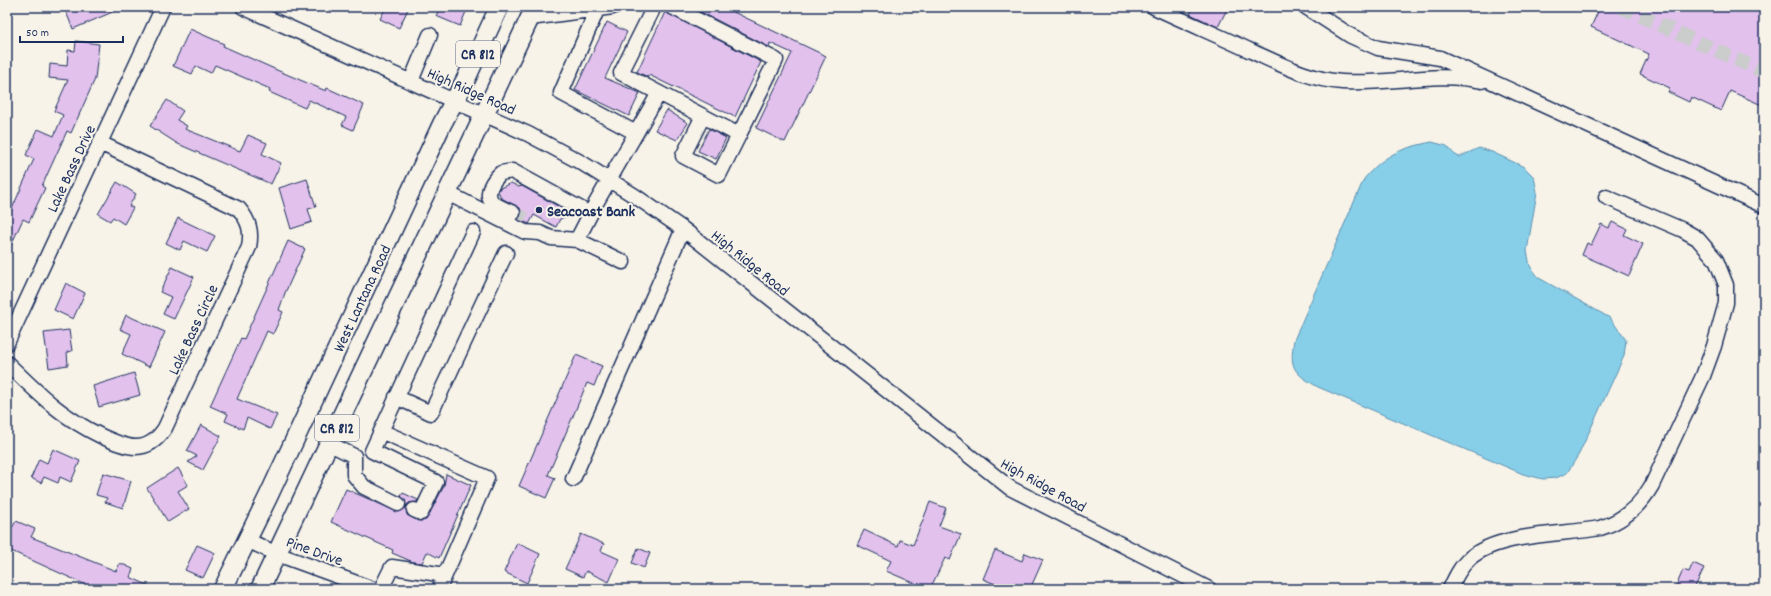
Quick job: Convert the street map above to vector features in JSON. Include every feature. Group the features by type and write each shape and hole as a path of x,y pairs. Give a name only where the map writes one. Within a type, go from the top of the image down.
{"main road":[{"name":"West Lantana Road","path":"223,589 499,7"},
{"name":"West Lantana Road","path":"260,589 533,13"}],"street":[{"name":"Lake Bass Drive","path":"7,343 163,7"},
{"name":"High Ridge Road","path":"242,7 528,134 609,180 635,196 682,229 1010,488 1210,589"},
{"path":"533,13 597,10 613,7"},
{"path":"654,7 621,73 739,135"},
{"path":"672,7 776,60 719,174 683,156 703,116"},
{"path":"1154,7 1281,64 1316,78 1341,82 1367,83 1432,76 1455,77 1495,84"},
{"path":"1306,7 1351,36 1378,48 1440,58 1764,206"},
{"path":"597,10 561,94 636,133"},
{"path":"411,81 430,35"},
{"path":"577,240 590,214 659,93"},
{"name":"Lake Bass Circle","path":"7,363 60,413 84,428 132,448 152,442 165,428 249,247 251,237 250,227 246,217 239,209 100,143"},
{"path":"513,213 493,203 490,197 492,184 502,172 512,172 590,214"},
{"path":"447,193 525,232 540,233 551,238 577,240 623,262"},
{"path":"1450,589 1461,567 1469,559 1491,545 1514,540 1600,528 1610,525 1627,515 1645,497 1652,485 1703,376 1722,322 1726,303 1726,285 1716,260 1697,238 1606,197"},
{"path":"530,222 540,233"},
{"path":"573,479 682,229"},
{"path":"372,451 473,232"},
{"path":"396,397 431,413 506,253"},
{"path":"381,431 487,478 439,589"},
{"path":"330,444 354,456 372,451 436,482 421,513 414,510"},
{"path":"354,456 354,475 364,487 398,504"},
{"name":"Pine Drive","path":"247,540 277,554 373,589"},
{"path":"381,589 392,567 445,575"}],"water":[{"path":"1432,142 1447,146 1459,157 1479,148 1492,152 1524,167 1534,177 1537,192 1527,251 1530,266 1539,278 1610,318 1626,340 1624,356 1579,454 1567,473 1556,478 1543,479 1523,474 1318,387 1303,378 1295,369 1293,364 1292,358 1294,340 1364,179 1386,158 1402,150"}],"building":[{"path":"64,7 124,7 73,29"},
{"path":"386,7 409,7 399,28 380,19"},
{"path":"440,7 468,7 460,26 436,16"},
{"path":"691,7 723,7 826,56 785,142 756,128 792,53 770,43 769,47"},
{"path":"1194,7 1228,7 1218,27 1190,14"},
{"path":"1600,7 1764,7 1764,106 1730,91 1721,111 1691,97 1689,102 1668,92 1670,88 1640,74 1649,54 1591,27"},
{"path":"665,12 761,62 735,117 649,75 648,77 637,72"},
{"path":"607,22 627,32 605,78 640,93 629,116 575,90"},
{"path":"190,29 224,44 223,46 279,71 326,91 327,88 364,105 353,130 342,125 346,117 309,100 305,108 269,92 270,89 215,65 211,73 196,66 192,74 173,66"},
{"path":"76,41 99,44 95,79 71,133 67,131 42,186 45,188 29,222 23,219 7,254 7,220 34,159 26,155 38,129 54,136 63,115 54,111 68,80 49,78 50,64 67,66 68,50 75,51"},
{"path":"167,100 183,111 177,120 187,126 185,129 240,151 248,135 267,143 262,154 281,163 271,184 178,144 150,126"},
{"path":"667,110 688,123 677,140 655,130"},
{"path":"709,129 726,138 716,159 698,151"},
{"path":"307,179 316,207 308,209 312,222 291,229 279,188"},
{"path":"117,182 136,194 129,206 133,208 124,224 113,217 110,221 98,214"},
{"name":"Seacoast Bank","path":"511,183 519,187 522,186 563,209 565,217 560,219 556,227 534,215 529,224 519,219 521,213 520,208 501,198 498,191 500,188"},
{"path":"178,218 215,236 207,252 184,241 180,250 166,243"},
{"path":"1612,222 1627,229 1624,235 1643,244 1629,276 1582,255 1587,243 1591,245 1601,224 1609,228"},
{"path":"288,241 305,249 279,310 283,312 273,334 267,331 237,399 277,415 270,429 247,418 243,429 225,421 228,414 210,406 241,338 244,339"},
{"path":"172,267 194,277 174,319 163,314 171,297 160,292"},
{"path":"66,283 85,293 73,319 54,310"},
{"path":"126,315 165,332 149,367 122,354 131,334 120,329"},
{"path":"69,330 72,351 67,352 68,365 49,368 44,333"},
{"path":"576,355 602,366 594,386 587,383 548,475 555,478 546,498 519,486"},
{"path":"134,373 140,395 99,407 93,386"},
{"path":"201,425 221,436 203,470 188,462 197,456 187,451"},
{"path":"53,449 80,461 71,482 60,477 58,483 44,477 41,483 31,478 39,459 47,463"},
{"path":"178,468 188,485 178,491 189,509 168,522 147,488"},
{"path":"103,473 131,481 123,508 105,502 107,498 96,495"},
{"path":"446,474 471,485 439,558 427,552 422,563 413,562 392,553 393,550 331,522 346,489 398,512 406,507 405,500 401,496 403,493 418,500 417,502 409,503 406,506 407,515 418,521 426,520 444,486"},
{"path":"930,502 946,508 939,526 961,534 950,560 945,558 930,589 928,589 886,571 891,561 857,545 864,530 898,546 900,540 913,545"},
{"path":"16,521 35,529 31,537 116,571 120,563 133,569 130,577 156,589 95,589 7,549 7,525 12,528"},
{"path":"581,534 604,544 601,551 619,559 609,582 586,571 583,577 565,569"},
{"path":"517,543 540,554 527,583 504,572"},
{"path":"197,545 215,553 203,578 185,570"},
{"path":"638,548 650,553 644,568 632,563"},
{"path":"995,550 1022,561 1025,553 1043,560 1030,589 999,589 1000,586 983,579"},
{"path":"1693,563 1704,568 1694,589 1675,589 1683,570 1689,572"}],"tunnel":[{"path":"1621,7 1764,72"},
{"path":"513,213 530,222"}],"place":[{"name":"Seacoast Bank","path":"539,210"}]}
